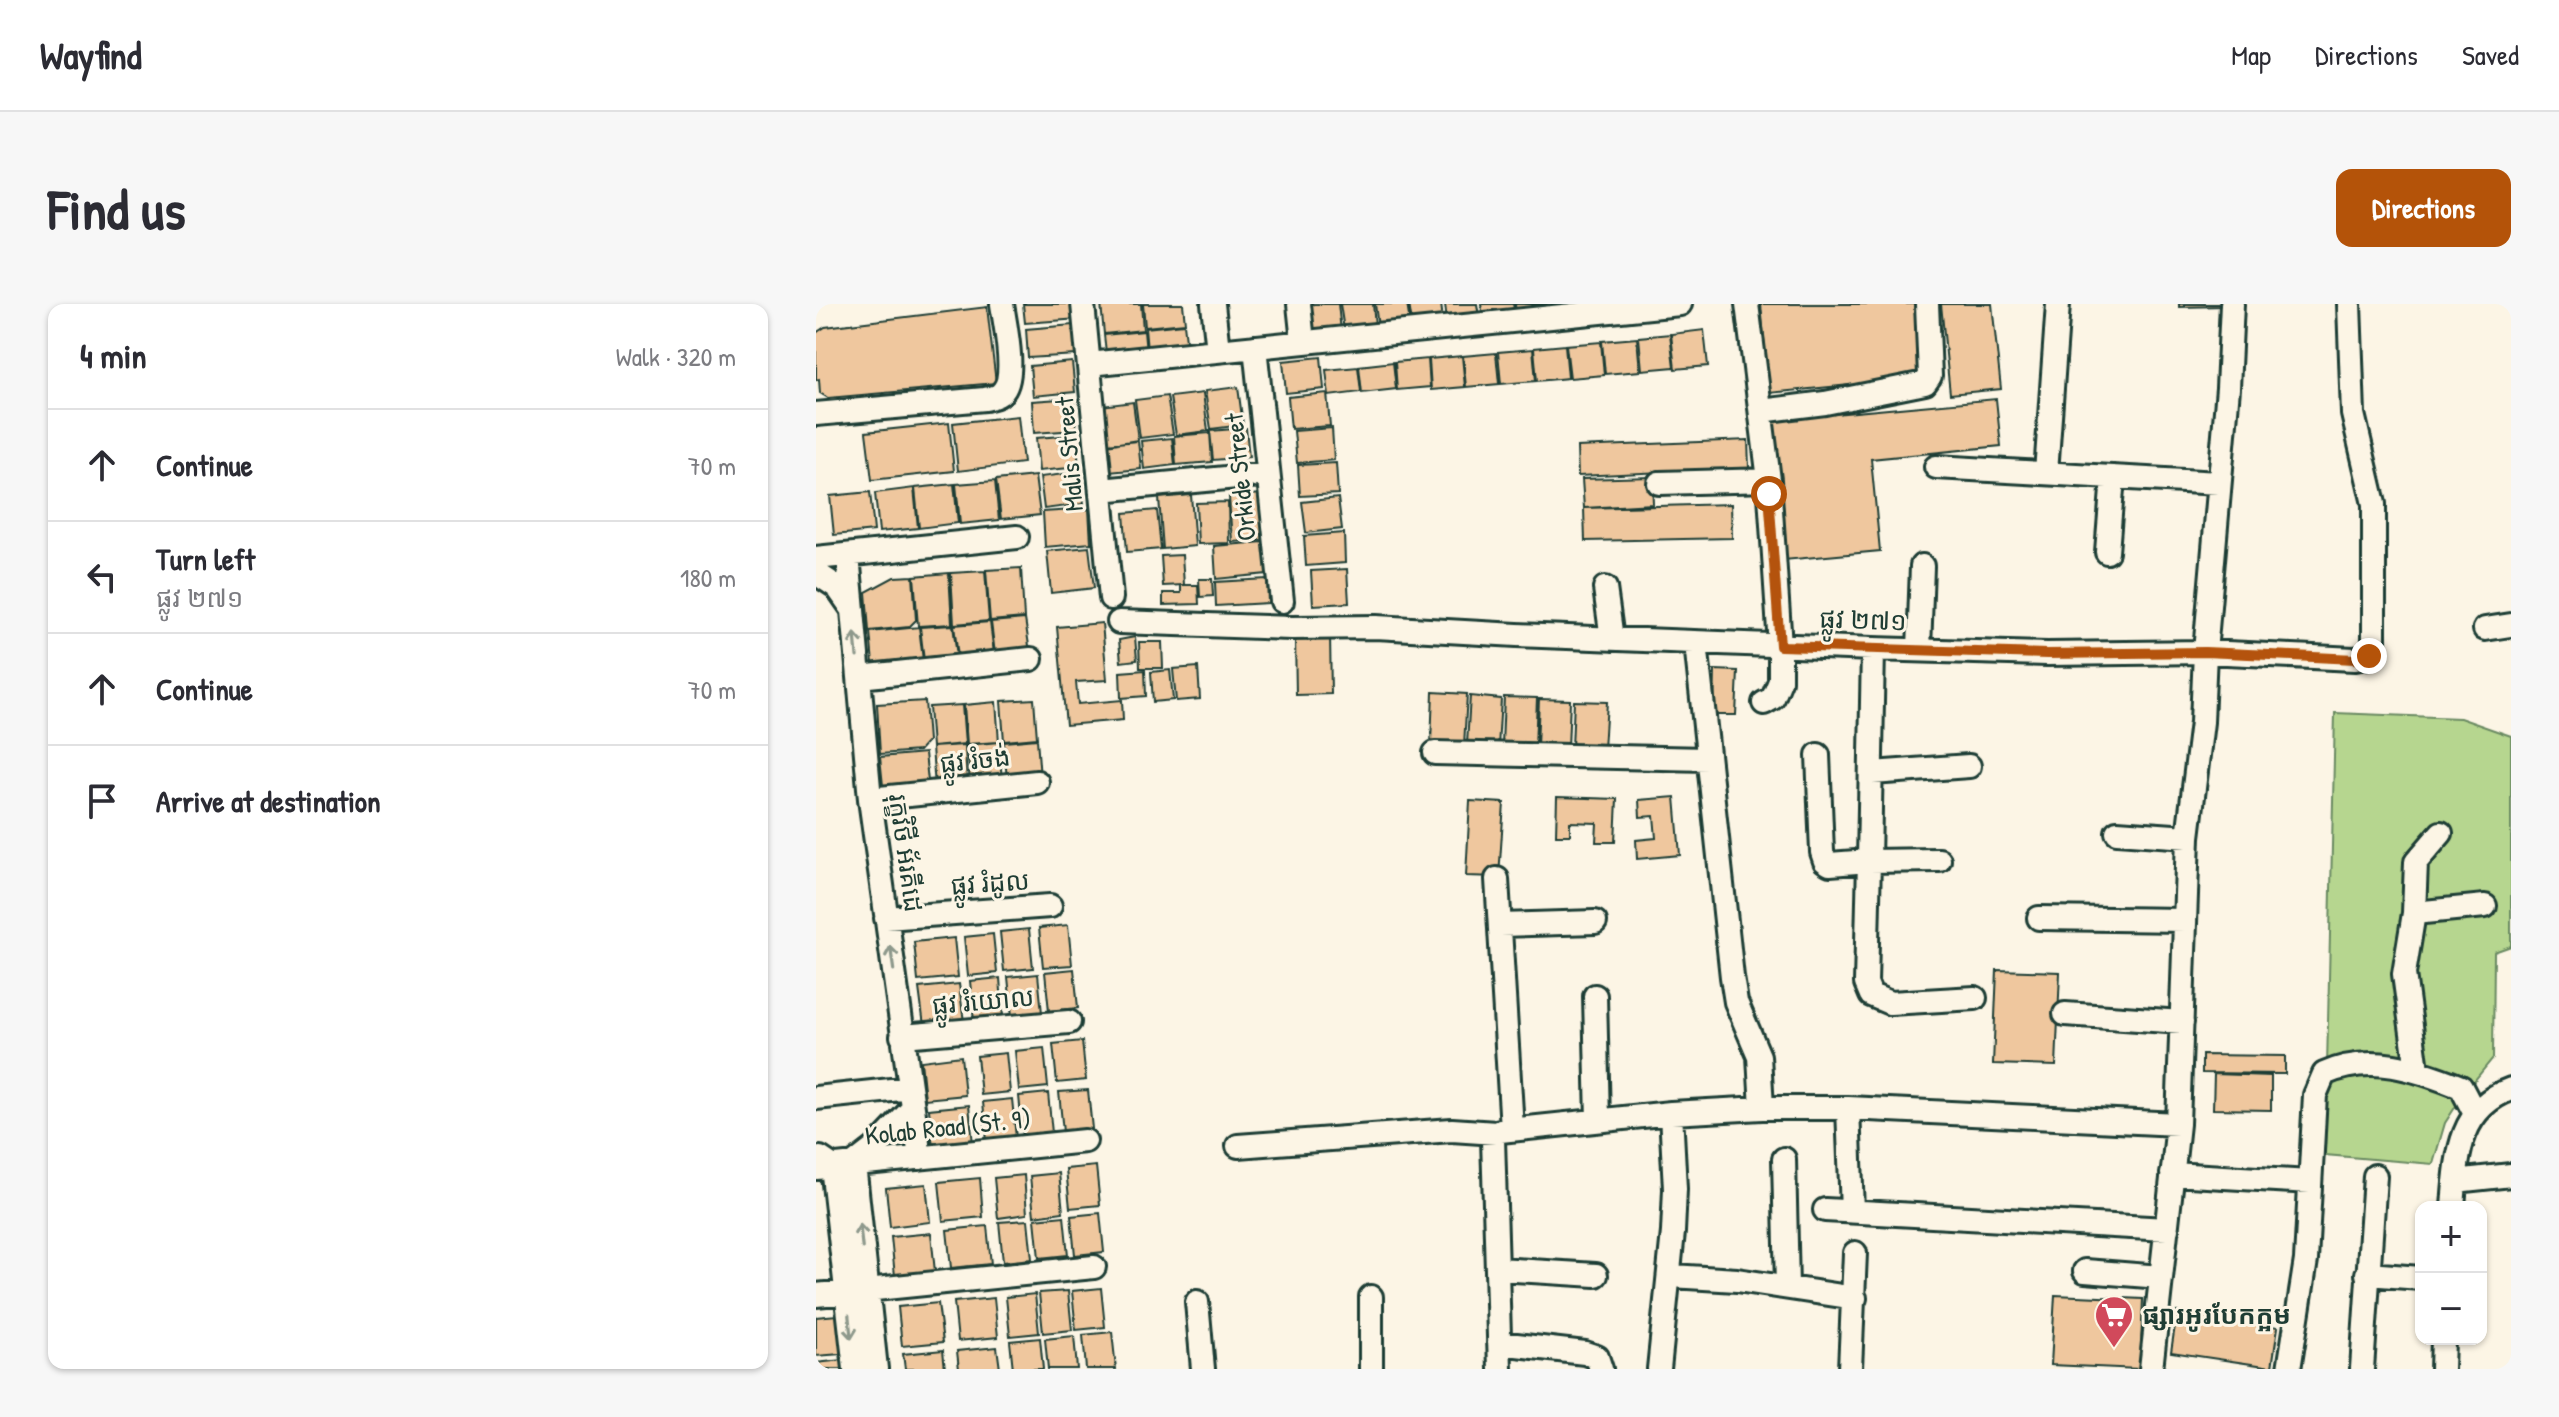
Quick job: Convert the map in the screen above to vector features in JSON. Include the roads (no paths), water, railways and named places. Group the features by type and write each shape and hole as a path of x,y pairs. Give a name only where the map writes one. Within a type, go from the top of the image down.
{"street":[{"path":"816,414 985,399 1000,395 1010,374 1002,304"},
{"name":"Malis Street","path":"1083,304 1111,598"},
{"path":"1213,304 1218,351"},
{"path":"1299,304 1303,342"},
{"path":"1089,364 1680,304"},
{"path":"1747,304 1769,487 1780,646 1780,681 1773,698 1764,703"},
{"path":"1761,411 1825,403 1925,383 1930,376 1927,304"},
{"path":"2046,473 2058,304"},
{"path":"2151,1369 2178,1124 2188,837 2202,722 2232,304"},
{"name":"ផ្លូវ ២៧១","path":"1119,622 1292,628 1376,627 1696,643 2047,654 2205,652 2355,659 2369,656 2374,645 2374,504 2353,414 2349,304"},
{"name":"Orkide Street","path":"1255,347 1282,601"},
{"path":"1936,467 2219,483"},
{"path":"1101,490 1268,474"},
{"path":"2107,552 2113,477"},
{"path":"1659,483 1769,487"},
{"path":"816,558 1017,537"},
{"name":"រុក្ខវិថី អ័រគីដេ","path":"848,555 870,799 920,1158"},
{"path":"1919,650 1922,566"},
{"path":"816,573 837,587 853,612"},
{"path":"1605,588 1612,639"},
{"path":"2485,629 2511,625"},
{"path":"1696,643 1732,977 1736,1002 1759,1056 1762,1108"},
{"path":"1873,649 1866,983 1871,995 1890,1003 1975,998"},
{"path":"859,677 1031,659"},
{"path":"1435,753 1707,759"},
{"path":"1818,755 1822,852 1825,861 1830,864 1939,860"},
{"path":"1872,773 1969,766"},
{"name":"ផ្លូវ រំចង់","path":"870,799 1037,782"},
{"path":"2117,832 2188,837"},
{"path":"2417,1070 2404,974 2414,913 2416,862 2441,833"},
{"path":"1497,879 1504,1131"},
{"name":"ផ្លូវ រំដូល","path":"886,918 1050,906"},
{"path":"2414,913 2485,906"},
{"path":"2039,918 2185,920"},
{"path":"1500,925 1595,922"},
{"path":"1595,996 1598,1120"},
{"path":"2065,1014 2182,1022"},
{"name":"ផ្លូវ រំយោល","path":"902,1036 1069,1022"},
{"path":"2289,1369 2306,1260 2315,1095 2324,1074 2343,1066 2377,1063 2417,1070 2461,1087 2474,1112"},
{"path":"2453,1201 2462,1139 2474,1112 2493,1096 2511,1089"},
{"path":"816,1098 911,1098"},
{"path":"876,1369 830,1163 876,1147 911,1098"},
{"path":"1238,1146 1452,1130 1504,1131 1671,1113 1762,1108 1848,1108 2178,1124"},
{"path":"1848,1108 1852,1211"},
{"path":"1659,1369 1671,1276 1675,1189 1671,1113"},
{"path":"1500,1369 1493,1139 1504,1131"},
{"name":"Kolab Road (St. 9)","path":"830,1163 920,1158 1085,1141"},
{"path":"1784,1159 1787,1287"},
{"path":"2172,1174 2310,1182"},
{"path":"2455,1181 2511,1175"},
{"path":"2362,1369 2375,1176"},
{"path":"1825,1210 2167,1229"},
{"path":"1850,1369 1855,1253"},
{"path":"816,1295 1094,1267"},
{"path":"1497,1269 1596,1275"},
{"path":"2085,1271 2161,1277"},
{"path":"2367,1274 2415,1278"},
{"path":"1671,1276 1737,1280 1855,1298"},
{"path":"855,1369 857,1291"},
{"path":"1371,1297 1371,1369"},
{"path":"1197,1302 1203,1369"},
{"path":"1499,1343 1585,1353 1597,1357 1601,1369"},
{"path":"2442,1369 2443,1345"}],"place":[{"name":"ផ្សារអូរបែកក្អម","path":"2114,1349"}]}
